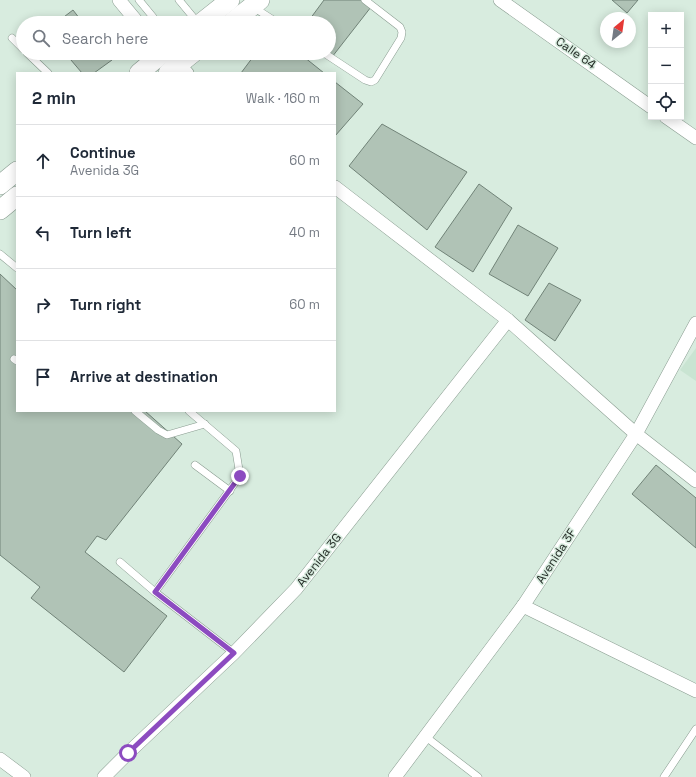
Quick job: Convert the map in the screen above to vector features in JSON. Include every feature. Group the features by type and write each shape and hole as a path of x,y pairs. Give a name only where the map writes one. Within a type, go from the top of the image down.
{"street":[{"path":"119,0 132,16"},
{"path":"210,16 230,0"},
{"name":"Calle 64","path":"500,0 648,105"},
{"path":"240,16 256,3"},
{"path":"140,72 155,60"},
{"path":"169,60 178,70 187,60"},
{"path":"670,120 696,138"},
{"path":"0,185 16,172"},
{"path":"338,192 508,320 636,434 696,482"},
{"path":"0,210 16,197"},
{"name":"Avenida 3G","path":"104,777 234,653 296,589 508,320"},
{"name":"Avenida 3F","path":"395,777 523,606 636,434 696,323"},
{"path":"523,606 696,691"},
{"path":"0,759 24,777"}],"lane":[{"path":"138,0 152,16"},
{"path":"179,0 192,16"},
{"path":"335,60 365,80 371,82 375,80 401,38 402,32 400,27 365,0"},
{"path":"256,3 270,16"},
{"path":"12,38 16,42"},
{"path":"34,60 47,72"},
{"path":"0,254 16,267"},
{"path":"136,412 158,430 167,435 205,424"},
{"path":"155,592 240,476 236,451 190,412"},
{"path":"195,465 230,491"},
{"path":"120,562 155,592 234,653"},
{"path":"664,777 696,729"},
{"path":"426,737 478,777"}],"shaded area":[{"path":"696,348 696,381 680,370"}],"building":[{"path":"324,0 361,0 371,7 336,52 336,16 312,16"},
{"path":"612,0 638,0 628,12 626,12"},
{"path":"73,10 78,16 65,16"},
{"path":"71,60 112,60 95,72 81,72"},
{"path":"251,60 308,60 323,72 242,72"},
{"path":"336,83 363,104 336,135"},
{"path":"382,124 467,172 427,230 349,166"},
{"path":"479,184 512,208 473,272 435,247"},
{"path":"518,225 558,248 528,296 489,274"},
{"path":"0,274 16,289 16,412 146,412 182,444 106,540 97,536 85,552 167,616 124,672 31,598 40,587 0,555"},
{"path":"549,283 581,300 555,341 525,320"},
{"path":"656,465 696,498 696,548 632,494"}],"route":[{"path":"128,753 234,653 155,592 240,476"}]}
